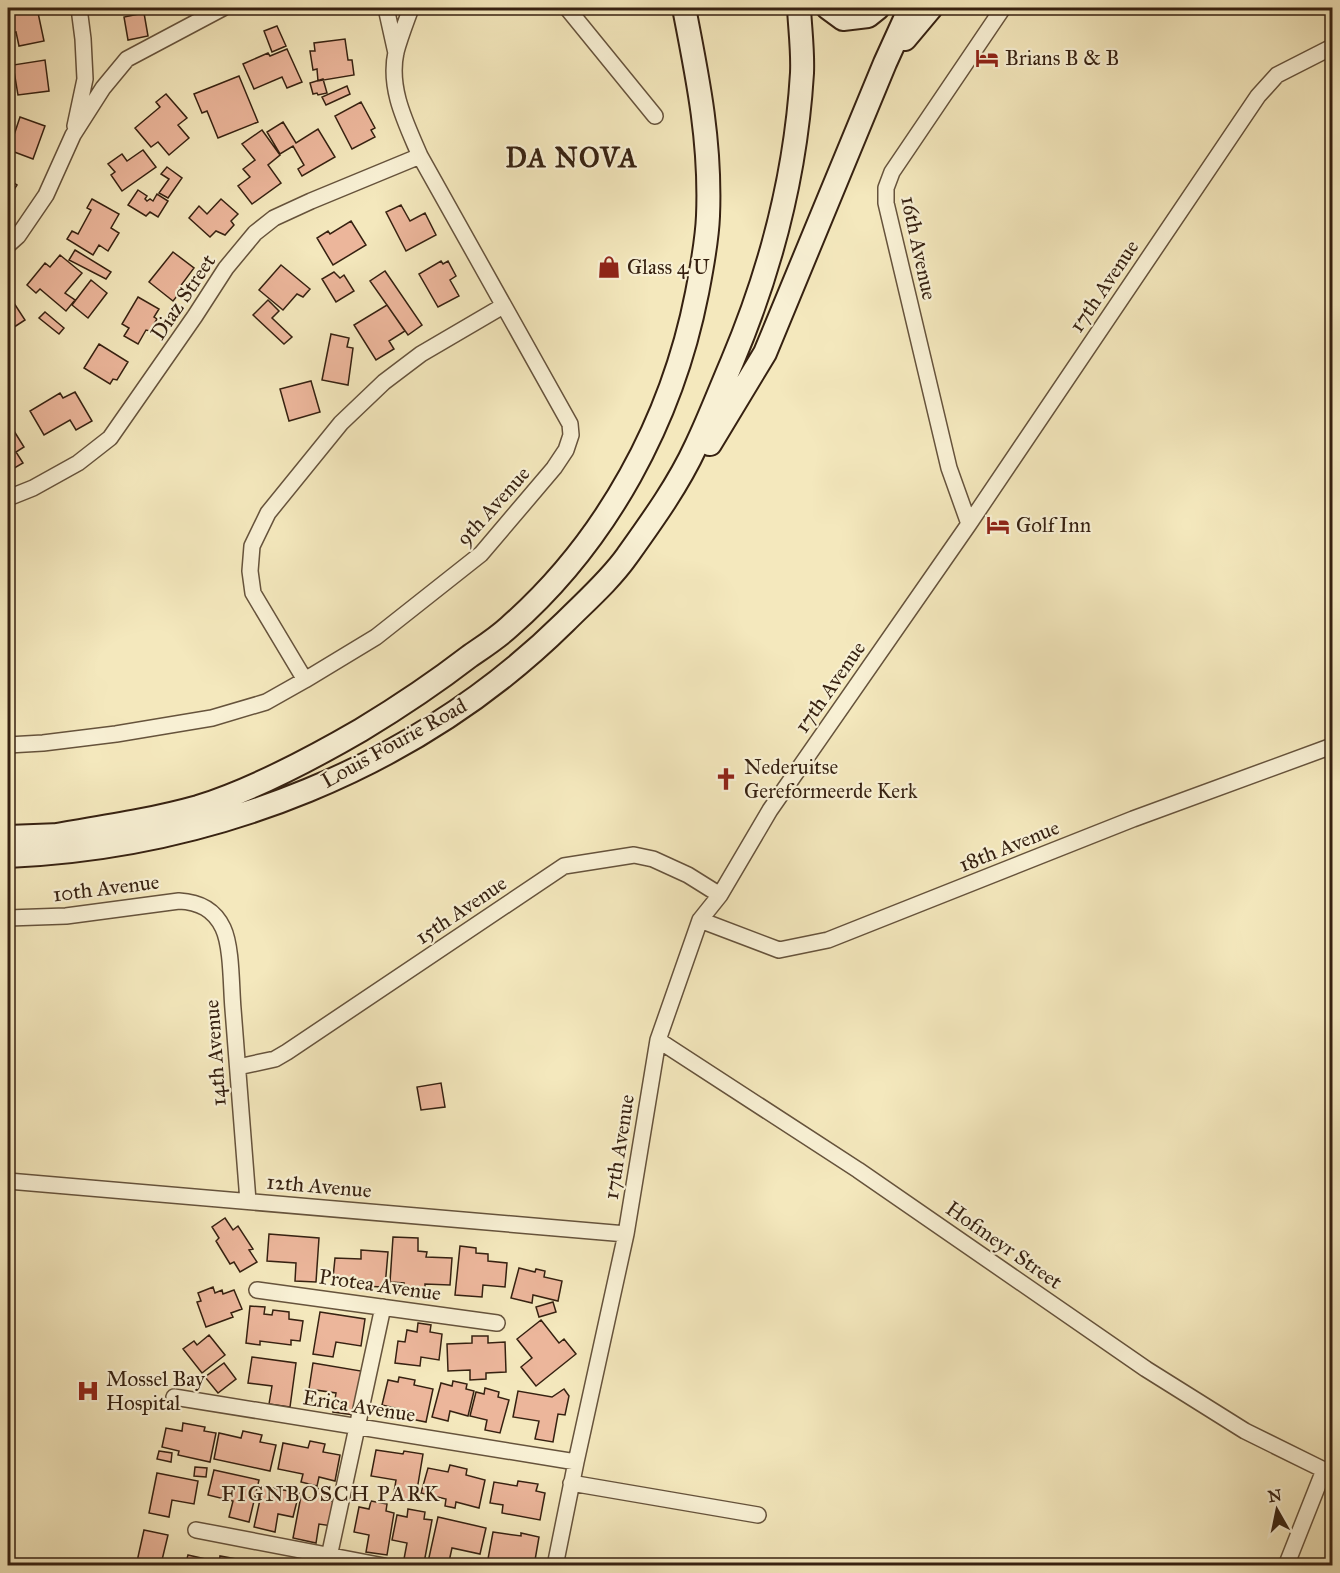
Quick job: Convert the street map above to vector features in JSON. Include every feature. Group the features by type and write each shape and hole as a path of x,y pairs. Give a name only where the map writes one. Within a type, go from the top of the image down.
{"main road":[{"path":"45,837 159,817 200,806 252,785 328,748 427,689 508,628 567,567 601,522 638,463 665,405 692,321 704,258 709,180 704,110 684,8"},
{"name":"Louis Fourie Road","path":"8,856 86,850 196,828 301,794 370,762 445,719 495,684 540,647 625,559 669,494 696,447 752,316 777,233 794,151 802,70 799,8"},
{"path":"828,8 843,19 868,16 878,8"},
{"path":"625,559 687,486 765,353 910,8"},
{"path":"885,63 931,8"},
{"name":"Louis Fourie Road","path":"8,837 45,837 130,829 247,803 297,786 367,753 440,712 534,641 578,598 617,554 665,491 693,447 715,402"}],"street":[{"path":"73,135 85,79 83,39 78,8"},
{"path":"8,245 18,236 46,195 73,135 103,88 127,59 223,8"},
{"name":"9th Avenue","path":"8,744 43,743 116,734 212,718 266,702 376,637 481,554 555,468 566,450 571,435 570,424 420,156 395,87 396,53 386,8"},
{"name":"9th Avenue","path":"396,53 411,8"},
{"path":"567,8 655,116"},
{"name":"16th Avenue","path":"969,524 946,457 886,203 886,188 892,172 1003,8"},
{"name":"17th Avenue","path":"555,1566 626,1234 658,1040 700,920 720,895 770,810 969,524 1266,85 1277,75 1332,47"},
{"name":"Diaz Street","path":"8,498 33,488 78,463 110,438 226,268 255,233 274,218 420,156"},
{"path":"305,680 253,593 250,571 252,546 268,513 341,423 384,382 422,354 503,306"},
{"name":"18th Avenue","path":"700,920 779,950 828,940 1133,819 1332,746"},
{"name":"15th Avenue","path":"238,1067 275,1059 287,1052 564,866 634,855 653,859 688,875 720,895"},
{"name":"10th Avenue","path":"8,918 66,916 179,900 193,901 208,909"},
{"name":"14th Avenue","path":"208,909 218,919 227,943 248,1201"},
{"name":"Hofmeyr Street","path":"658,1040 858,1170 1146,1369 1245,1431 1328,1470"},
{"name":"12th Avenue","path":"8,1181 626,1234"},
{"name":"Protea Avenue","path":"257,1290 497,1323"},
{"path":"328,1560 383,1307"},
{"name":"Erica Avenue","path":"174,1397 576,1462"},
{"path":"1286,1566 1328,1470"},
{"path":"572,1483 758,1515"},
{"path":"196,1530 328,1560 384,1566"}],"building":[{"path":"8,8 37,8 44,41 19,46 16,32 8,34"},
{"path":"144,13 148,36 128,40 124,17"},
{"path":"277,26 286,46 272,52 264,31"},
{"path":"345,39 348,60 352,60 354,75 318,81 317,69 313,70 310,51 315,51 314,43"},
{"path":"287,49 302,82 287,88 282,77 254,89 243,64 268,53 270,56"},
{"path":"45,60 49,91 18,95 13,65"},
{"path":"239,76 258,122 218,138 207,111 202,113 194,94"},
{"path":"323,79 327,93 313,94 310,83"},
{"path":"8,86 14,87 11,105 8,104"},
{"path":"347,86 350,94 326,105 322,97"},
{"path":"166,94 187,118 178,125 189,138 169,155 158,142 151,147 135,128 160,107 156,102"},
{"path":"361,102 375,128 371,130 375,137 352,149 335,116"},
{"path":"20,117 45,126 33,159 9,150"},
{"path":"283,122 296,143 318,129 335,157 302,176 298,169 304,165 293,146 280,154 267,132"},
{"path":"262,130 280,155 268,165 281,183 252,204 238,186 250,177 243,169 255,160 242,144"},
{"path":"143,150 156,167 122,191 111,175 115,172 108,164 122,154 127,161"},
{"path":"167,167 182,178 168,198 159,193 169,179 161,174"},
{"path":"8,179 17,185 8,199"},
{"path":"138,190 147,196 145,199 147,201 150,199 153,201 157,194 168,201 158,217 150,212 146,216 128,205"},
{"path":"92,199 119,214 111,228 119,233 108,251 99,245 93,255 67,239 72,231 78,234 91,210 87,208"},
{"path":"221,199 238,214 231,221 234,225 225,235 216,231 210,237 189,218 199,206 207,214"},
{"path":"401,205 410,221 425,213 436,235 406,251 386,212"},
{"path":"351,221 366,245 333,265 317,238 328,231 330,234"},
{"path":"75,250 111,272 106,279 69,260"},
{"path":"173,252 194,268 179,288 182,290 173,301 149,282"},
{"path":"60,255 82,273 65,293 75,300 66,311 40,289 36,293 27,285 45,263 50,267"},
{"path":"441,261 443,264 448,261 456,276 450,280 459,296 438,307 419,274"},
{"path":"281,265 310,289 303,297 297,294 283,310 259,290"},
{"path":"385,271 422,325 408,335 370,281"},
{"path":"334,272 340,278 344,275 354,291 336,302 322,279"},
{"path":"91,280 107,293 88,318 72,305"},
{"path":"10,297 25,320 8,331 8,298"},
{"path":"138,297 159,309 154,317 157,319 150,331 146,330 138,344 124,336 129,328 122,324"},
{"path":"268,300 279,311 272,318 292,337 284,344 253,315"},
{"path":"387,305 405,331 389,341 394,349 376,360 354,325"},
{"path":"45,312 64,328 59,334 39,318"},
{"path":"331,334 349,338 347,347 353,348 348,385 322,380"},
{"path":"99,344 128,362 117,380 113,379 110,384 84,368"},
{"path":"311,381 320,412 289,421 280,389"},
{"path":"75,392 92,421 76,430 70,420 44,435 30,411 60,393 63,398"},
{"path":"14,431 24,447 16,452 23,463 11,470 8,464 8,434"},
{"path":"441,1083 445,1107 421,1110 417,1087"},
{"path":"225,1218 233,1230 238,1226 253,1249 249,1250 257,1262 240,1272 234,1262 230,1264 216,1241 219,1238 212,1227"},
{"path":"269,1234 319,1238 316,1282 295,1281 296,1263 267,1261"},
{"path":"393,1237 418,1238 418,1251 427,1252 426,1257 452,1258 450,1285 425,1284 425,1289 403,1288 404,1283 390,1282"},
{"path":"460,1246 476,1248 476,1253 488,1254 488,1261 507,1263 505,1287 483,1285 482,1297 455,1295"},
{"path":"361,1250 388,1252 385,1287 357,1286 358,1279 333,1278 335,1258 361,1259"},
{"path":"519,1268 535,1272 536,1269 545,1271 544,1277 562,1281 558,1301 533,1295 532,1303 511,1298"},
{"path":"213,1287 215,1293 222,1290 223,1294 234,1290 242,1309 231,1313 233,1317 206,1327 197,1302 201,1301 198,1293"},
{"path":"553,1302 556,1312 539,1317 536,1307"},
{"path":"250,1306 265,1307 264,1314 272,1315 273,1310 289,1312 289,1319 303,1321 300,1341 291,1340 291,1345 260,1341 260,1345 246,1343"},
{"path":"320,1312 365,1319 361,1346 336,1342 333,1357 313,1354"},
{"path":"541,1320 559,1343 564,1339 576,1354 536,1386 521,1367 532,1358 517,1339"},
{"path":"418,1323 431,1325 430,1332 442,1334 439,1360 421,1357 420,1366 395,1363 398,1341 405,1342 407,1330 417,1332"},
{"path":"209,1335 225,1355 202,1373 183,1349 194,1341 197,1345"},
{"path":"472,1336 488,1336 488,1343 505,1342 506,1372 486,1373 486,1379 470,1380 470,1370 448,1371 447,1344 472,1343"},
{"path":"252,1357 296,1363 290,1407 269,1404 272,1386 248,1383"},
{"path":"224,1363 236,1379 218,1393 205,1377"},
{"path":"313,1363 361,1371 354,1415 333,1412 336,1393 309,1389"},
{"path":"399,1377 415,1380 414,1385 433,1389 426,1422 406,1418 408,1411 382,1405 388,1380 398,1382"},
{"path":"453,1381 467,1384 466,1389 474,1391 468,1416 450,1411 448,1421 432,1417 441,1383 452,1386"},
{"path":"485,1388 499,1392 498,1397 509,1400 500,1433 485,1430 487,1420 470,1416 476,1392 484,1394"},
{"path":"564,1389 569,1396 565,1415 558,1414 553,1442 535,1439 539,1421 513,1417 518,1391 552,1397"},
{"path":"183,1423 205,1427 204,1431 216,1433 210,1462 178,1455 179,1451 162,1447 166,1428 182,1431"},
{"path":"243,1431 262,1435 260,1442 276,1445 270,1471 214,1459 219,1433 241,1438"},
{"path":"310,1441 325,1444 323,1452 340,1455 335,1481 319,1477 317,1486 301,1482 303,1474 278,1469 283,1443 308,1448"},
{"path":"376,1450 423,1454 415,1502 393,1498 396,1480 371,1476"},
{"path":"159,1451 172,1453 171,1462 157,1459"},
{"path":"450,1465 467,1469 466,1475 485,1480 479,1508 456,1502 455,1508 445,1506 446,1499 421,1493 428,1468 448,1472"},
{"path":"195,1467 207,1468 206,1477 194,1476"},
{"path":"214,1470 259,1480 249,1522 229,1517 233,1501 208,1495"},
{"path":"157,1473 198,1481 194,1504 172,1500 169,1517 149,1513"},
{"path":"518,1481 538,1484 536,1491 545,1493 540,1520 502,1513 503,1505 490,1503 494,1482 517,1486"},
{"path":"263,1486 299,1493 293,1517 278,1514 275,1532 254,1527"},
{"path":"316,1488 328,1491 326,1500 336,1502 332,1526 319,1524 316,1543 293,1538 301,1496 313,1499"},
{"path":"371,1501 387,1504 386,1511 394,1513 387,1555 366,1552 369,1535 354,1532 359,1507 369,1509"},
{"path":"408,1509 425,1512 424,1519 432,1520 424,1563 404,1559 407,1543 392,1540 397,1515 407,1517"},
{"path":"438,1517 486,1528 480,1554 452,1548 448,1566 428,1562"},
{"path":"144,1530 168,1535 162,1560 183,1566 136,1566"},
{"path":"493,1532 521,1536 521,1533 539,1537 534,1566 513,1566 513,1563 488,1559"},
{"path":"188,1555 219,1562 220,1556 236,1559 237,1566 185,1566"}],"place":[{"name":"Brians B & B","path":"987,58"},
{"name":"Glass 4 U","path":"609,267"},
{"name":"Golf Inn","path":"998,525"},
{"name":"Nederuitse Gereformeerde Kerk","path":"726,779"},
{"name":"Mossel Bay Hospital","path":"88,1391"}],"district":[{"name":"DA NOVA","path":"572,157"},
{"name":"FIGNBOSCH PARK","path":"331,1493"}]}
